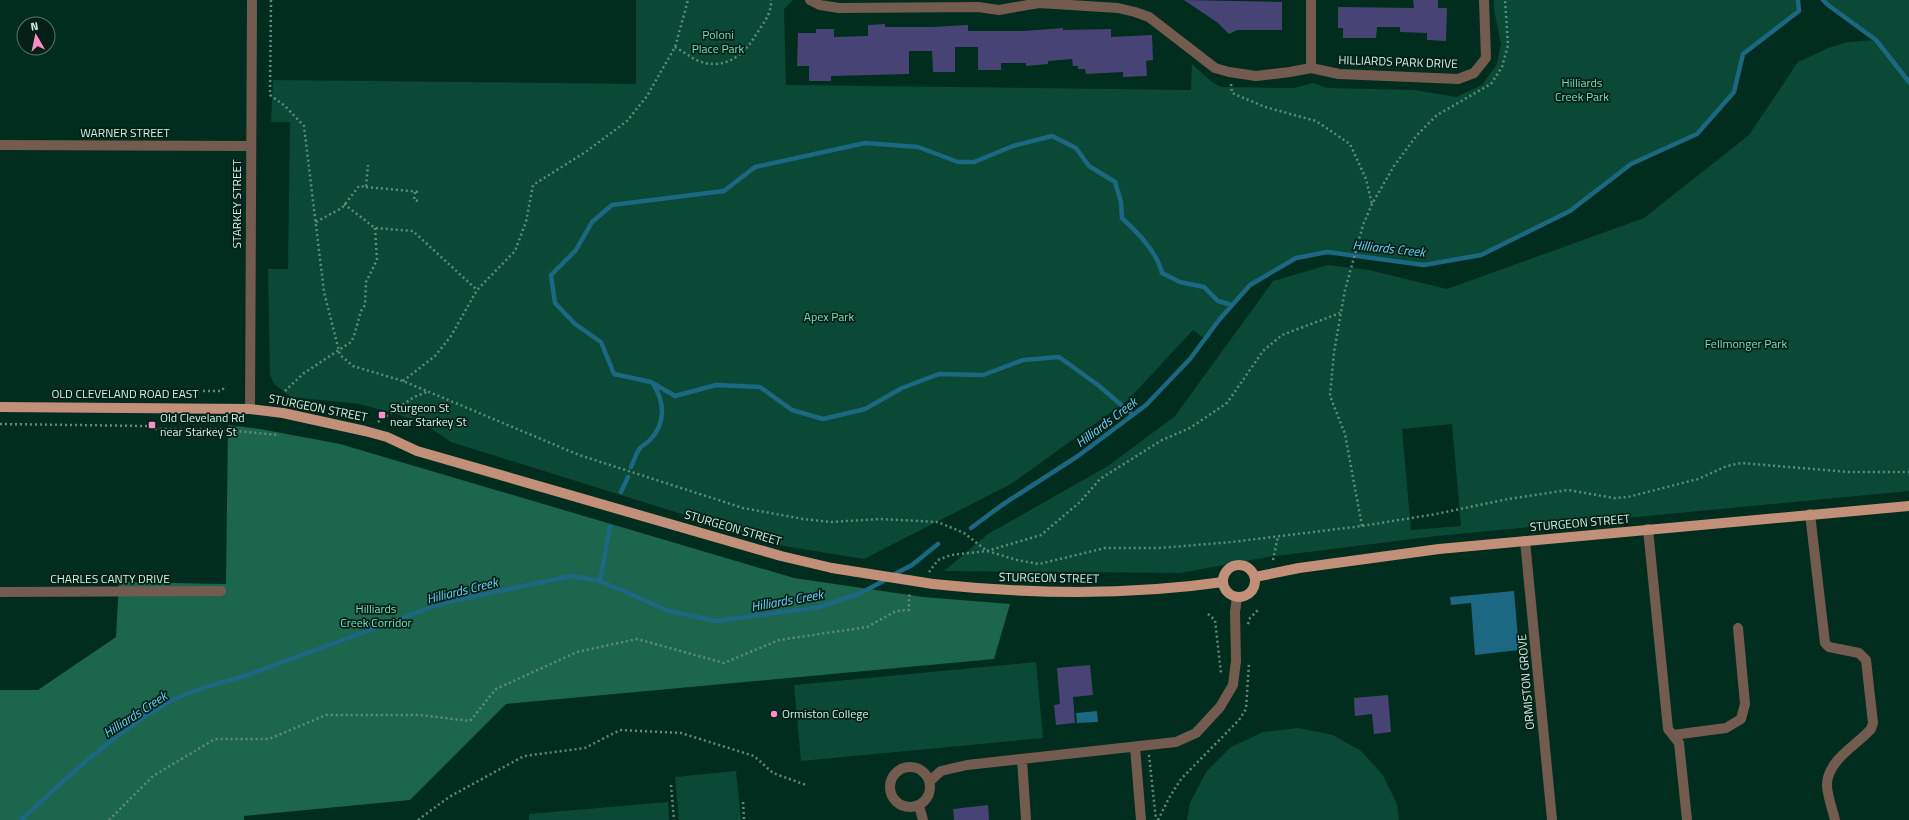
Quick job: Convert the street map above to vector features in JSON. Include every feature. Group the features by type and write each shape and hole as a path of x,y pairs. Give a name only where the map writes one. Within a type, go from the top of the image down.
{"main road":[{"name":"OLD CLEVELAND ROAD EAST","path":"0,407 250,409"},
{"name":"STURGEON STREET","path":"250,409 282,413 387,437 417,451 781,556 832,568 933,584 989,590 1100,592 1152,590 1223,582"},
{"name":"STURGEON STREET","path":"1255,577 1299,568 1401,554 1810,514 1909,506"},
{"path":"1239,564 1249,568 1255,577 1255,582 1251,592 1242,597 1236,597 1227,592 1223,582 1225,572 1234,565 1239,564"}],"street":[{"name":"STARKEY STREET","path":"250,409 250,146 252,0"},
{"name":"HILLIARDS PARK DRIVE","path":"810,0 820,6 839,8 978,7 999,10 1039,3 1118,8 1149,16 1215,68 1230,72 1256,76 1310,68 1339,74 1458,79 1474,73 1486,58 1484,0"},
{"path":"1310,68 1311,0"},
{"name":"WARNER STREET","path":"0,145 250,146"},
{"path":"1810,514 1825,643 1829,647 1859,653 1866,660 1873,723 1871,729 1839,759 1832,769 1827,784 1835,820"},
{"path":"1648,530 1668,729 1679,743 1687,820"},
{"name":"ORMISTON GROVE","path":"1525,541 1552,820"},
{"name":"CHARLES CANTY DRIVE","path":"0,592 221,592"},
{"path":"930,781 941,771 967,765 1176,742 1196,733 1220,707 1233,685 1236,661 1236,597"},
{"path":"1673,735 1726,728 1740,720 1745,704 1738,628"},
{"path":"1135,747 1141,820"},
{"path":"1022,759 1026,820"},
{"path":"908,767 922,770 930,781 929,795 919,806 912,808 899,804 891,793 892,779 901,769 908,767"},
{"path":"919,806 923,820"}],"path":[{"path":"271,0 270,95 304,126 324,292 340,355 343,360 353,366 403,381 427,392 483,413 579,455 743,508 803,519 831,522 880,519 938,522 964,533 987,551 1017,560 1039,564 1105,548 1159,548 1362,526 1436,514 1508,499 1568,490 1614,498 1628,497 1698,479 1727,466 1741,463 1849,472 1909,472"},
{"path":"403,381 435,356 451,336 477,290 515,251 526,222 533,185 587,151 626,121 647,96 675,47 688,0"},
{"path":"675,47 705,63 722,63 735,59 748,47 761,28 772,8 771,0"},
{"path":"1362,526 1345,434 1330,396 1334,352 1345,290 1363,225 1372,204 1394,166 1417,135 1437,115 1491,84 1502,67 1508,45 1504,0"},
{"path":"1230,72 1232,93 1265,107 1316,121 1350,144 1366,179 1372,204"},
{"path":"366,187 368,165"},
{"path":"316,222 342,208 359,186 421,192"},
{"path":"415,192 414,200 418,201"},
{"path":"344,204 375,228 413,231 477,290"},
{"path":"285,391 304,373 351,342 361,311 365,305 366,282 377,260 375,228"},
{"path":"924,578 938,560 951,555 987,551 1041,535 1080,502 1100,478 1162,440 1190,428 1227,403 1263,352 1282,335 1340,313"},
{"path":"188,391 221,391 226,386"},
{"path":"365,431 414,397 427,392"},
{"path":"0,424 146,426 156,429 217,429 278,435"},
{"path":"1273,560 1278,536"},
{"path":"109,820 153,776 215,738 269,739 326,715 420,715 470,721 496,689 577,652 637,639 724,663 779,640 867,627 896,611 909,610 909,596 914,590"},
{"path":"1208,614 1215,620 1221,672 1220,679"},
{"path":"418,820 449,797 524,756 584,748 620,730 681,733 754,756 773,773 806,785"},
{"path":"1148,745 1156,820"},
{"path":"671,785 674,820"},
{"path":"743,802 744,820"}],"green space":[{"name":"Apex Park","path":"636,0 793,0 784,9 786,85 1191,90 1192,64 1212,82 1221,87 1294,88 1313,83 1327,88 1415,90 1456,97 1482,85 1497,64 1501,44 1494,10 1494,0 1798,0 1799,11 1743,54 1734,92 1697,134 1631,164 1570,211 1481,255 1424,265 1327,252 1296,258 1250,285 1219,320 1205,339 1193,330 1128,400 1011,484 864,559 784,546 451,442 423,423 397,414 359,404 291,397 274,384 270,375 268,269 288,269 290,122 271,122 273,80 636,84"},
{"name":"Fellmonger Park","path":"1823,0 1909,0 1909,491 1437,536 1268,557 1180,573 944,571 988,534 1108,466 1175,416 1273,281 1328,265 1369,270 1447,289 1644,218 1749,135 1798,62 1828,48 1848,42 1875,40","holes":["1452,424 1461,526 1411,530 1402,429"]},
{"name":"Hilliards Creek Corridor","path":"228,425 260,429 340,444 794,578 923,597 1010,604 994,659 506,704 410,800 244,816 244,820 0,820 0,690 38,690 116,637 119,582 226,584"},
{"path":"1036,662 1043,738 801,761 794,685"},
{"path":"1298,728 1333,735 1361,751 1383,775 1397,804 1399,820 1187,820 1190,803 1206,772 1231,747 1263,732"},
{"path":"736,771 741,820 679,820 675,777"},
{"path":"668,802 669,820 529,820 529,814"}],"water":[{"path":"1514,591 1519,650 1475,655 1471,603 1451,605 1450,597"},
{"path":"1097,711 1098,722 1077,723 1076,713"}],"building":[{"path":"1184,0 1282,2 1282,30 1237,30 1229,34 1218,23"},
{"path":"1413,0 1438,0 1438,8 1447,8 1446,41 1427,40 1427,33 1400,32 1400,27 1377,27 1376,38 1343,38 1343,28 1338,28 1338,7 1414,8"},
{"path":"885,24 885,27 968,25 968,31 1024,31 1063,28 1063,30 1111,29 1111,37 1152,35 1153,60 1146,61 1147,76 1123,77 1123,72 1086,74 1085,69 1078,69 1078,66 1073,66 1072,59 1048,61 1048,64 1026,66 1026,63 1001,63 1001,70 978,70 978,47 955,47 955,72 933,72 932,51 909,51 909,74 831,76 831,81 809,81 809,66 797,66 798,33 816,33 816,29 834,29 834,37 868,36 868,25"},
{"path":"1090,665 1093,695 1073,697 1075,723 1056,725 1054,705 1060,704 1057,668"},
{"path":"1388,695 1391,732 1374,734 1372,714 1355,716 1354,698"},
{"path":"988,805 989,820 954,820 953,809"}],"waterway":[{"name":"Hilliards Creek","path":"971,528 1002,505 1078,456 1146,405 1190,359 1219,320 1250,285 1296,258 1327,252 1424,265 1481,255 1570,211 1631,164 1697,134 1734,92 1743,54 1799,11 1798,0"},
{"path":"1823,0 1876,40 1909,82"},
{"path":"1133,415 1098,385 1059,357 1023,360 983,375 939,374 902,388 865,409 823,419 792,410 760,387 716,385 675,396 651,382 614,374 601,342 575,324 555,303 551,275 576,250 592,222 612,205 724,191 755,167 865,143 918,147 958,162 974,162 1013,146 1052,136 1076,148 1089,166 1115,182 1121,202 1122,218 1140,236 1151,250 1160,265 1162,273 1180,282 1204,287 1218,301 1232,305"},
{"path":"631,467 639,450 650,440 659,427 661,420 662,405 653,384"},
{"path":"621,492 628,477"},
{"path":"600,581 610,526"},
{"name":"Hilliards Creek","path":"893,575 912,565 938,544"},
{"name":"Hilliards Creek","path":"21,820 72,773 108,743 145,716 174,699 194,691 245,676 443,603 571,576 600,581 669,611 716,621 819,607 861,593 887,579"}],"place":[{"name":"Sturgeon St near Starkey St","path":"382,415"},
{"name":"Old Cleveland Rd near Starkey St","path":"152,425"},
{"name":"Ormiston College","path":"774,714"}],"park label":[{"name":"Poloni Place Park","path":"718,42"},
{"name":"Hilliards Creek Park","path":"1582,90"}]}
